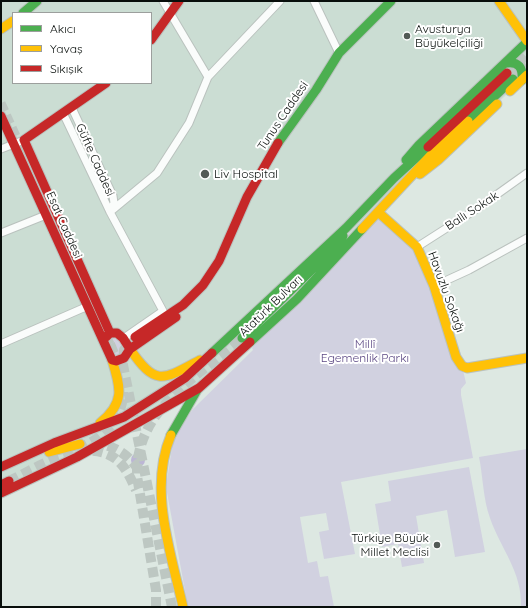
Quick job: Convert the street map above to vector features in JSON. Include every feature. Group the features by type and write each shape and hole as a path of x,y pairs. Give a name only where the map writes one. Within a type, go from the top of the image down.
{"main road":[{"path":"24,12 37,1"},
{"path":"152,39 179,1"},
{"name":"Tunus Caddesi","path":"135,337 183,305 203,285 219,261 247,197 279,141 316,90 339,53 391,1"},
{"path":"394,178 419,146 527,42 499,1"},
{"path":"1,29 12,22"},
{"path":"506,63 514,62 520,65 522,69 517,76"},
{"name":"Atatürk Bulvarı","path":"1,467 54,443 124,418 185,378 346,228 394,178 517,76"},
{"name":"Atatürk Bulvarı","path":"1,493 77,457 199,388 297,299 408,181 438,160 517,76"},
{"path":"24,140 105,84"},
{"name":"Esat Caddesi","path":"1,116 112,360 118,381 118,405 109,417 90,430"},
{"name":"Esat Caddesi","path":"24,140 110,333"},
{"name":"Havuzlu Sokağı","path":"378,212 417,247 434,286 456,358 462,366 467,368 527,358"},
{"path":"242,338 335,247 346,228"},
{"name":"Tunus Caddesi","path":"130,349 186,310 208,287 218,269 219,261"},
{"path":"105,345 107,336 110,333 115,332 124,338 147,373 159,378 172,375 214,352"},
{"path":"227,339 231,349 240,352"},
{"path":"112,360 116,361 124,358 130,349"},
{"path":"183,607 162,504 161,470 166,447 172,432 199,388"},
{"path":"1,474 47,453 80,444"}],"street":[{"path":"163,1 208,77"},
{"path":"110,212 157,173 189,123 208,77 280,1"},
{"path":"314,1 339,53"},
{"name":"Güfte Caddesi","path":"72,108 113,196 114,203 110,212"},
{"name":"Güfte Caddesi","path":"63,113 110,212 163,311 124,338"},
{"path":"1,149 24,140"},
{"path":"87,164 96,159"},
{"name":"Ballı Sokak","path":"417,247 478,208 527,173"},
{"path":"1,233 46,215"},
{"path":"434,286 469,270 527,238"},
{"path":"1,344 88,306"}],"shaded area":[{"path":"1,1 527,1 527,75 438,160 415,176 353,240 199,388 1,493"},
{"path":"138,453 143,455 145,460 143,465 138,467 133,465 131,460 133,455"}],"green space":[{"name":"Millî Egemenlik Parkı","path":"378,212 417,247 462,366 466,383 461,389 461,395 473,458 341,482 355,554 324,559 319,532 329,530 326,513 300,517 308,563 317,561 320,577 328,576 334,607 188,607 166,487 172,447 176,433 193,409 253,350 252,348 261,338 259,334"},
{"path":"115,332 130,349 116,361 105,341"},
{"path":"527,449 527,607 521,607 515,571 495,530 488,511 484,495 479,457"},
{"path":"469,467 485,552 455,557 447,510 416,516 424,563 402,567 398,544 382,547 375,504 391,501 388,481"}],"tunnel":[{"path":"507,73 527,54"},
{"path":"513,79 527,65"},
{"path":"1,103 110,344"},
{"path":"135,337 124,350 123,365 172,607"},
{"path":"156,607 156,590 137,476 139,452 146,432 157,413 188,382 242,338"},
{"path":"110,344 119,366"},
{"path":"78,449 95,440 110,427 119,412 123,392"},
{"path":"93,443 107,445 119,451 124,454 138,469"},
{"path":"9,481 62,456 76,452 90,451 103,453 120,462 130,477 136,490"}],"traffic: fast":[{"path":"24,12 37,1"},
{"path":"278,143 316,90 339,53 391,1"},
{"path":"406,160 419,145 527,42"},
{"path":"506,63 514,63 519,66 522,72 522,80"},
{"path":"468,121 513,79"},
{"path":"212,353 346,228 394,178 428,147"},
{"path":"250,342 297,299 362,229"},
{"path":"242,338 335,247 343,236"},
{"path":"171,435 197,390"}],"traffic: slow":[{"path":"499,1 527,41"},
{"path":"1,29 12,22"},
{"path":"510,91 527,75"},
{"path":"420,174 438,160 497,104"},
{"path":"362,229 430,156 468,121"},
{"path":"378,212 417,247 434,286 456,357 462,366 467,368 527,358"},
{"path":"130,349 147,370 161,376 177,372 200,360"},
{"path":"100,423 114,409 119,394 119,387 112,360"},
{"path":"171,435 164,456 161,477 162,499 168,543 183,607"},
{"path":"49,452 80,444"}],"traffic: jam":[{"path":"152,39 179,1"},
{"path":"428,147 507,73"},
{"path":"105,84 24,140 110,333"},
{"path":"1,116 112,360 116,361 124,358 130,349 176,317"},
{"path":"135,337 183,305 203,285 219,261 247,197 278,143"},
{"path":"106,337 110,333 117,333 123,338 130,349"},
{"path":"1,493 77,457 199,388 250,342"},
{"path":"1,467 54,443 124,417 185,378 212,353"},
{"path":"1,485 9,481"}],"place":[{"name":"Avusturya Büyükelçiliği","path":"407,36"},
{"name":"Liv Hospital","path":"205,174"},
{"name":"Türkiye Büyük Millet Meclisi","path":"437,545"}]}
